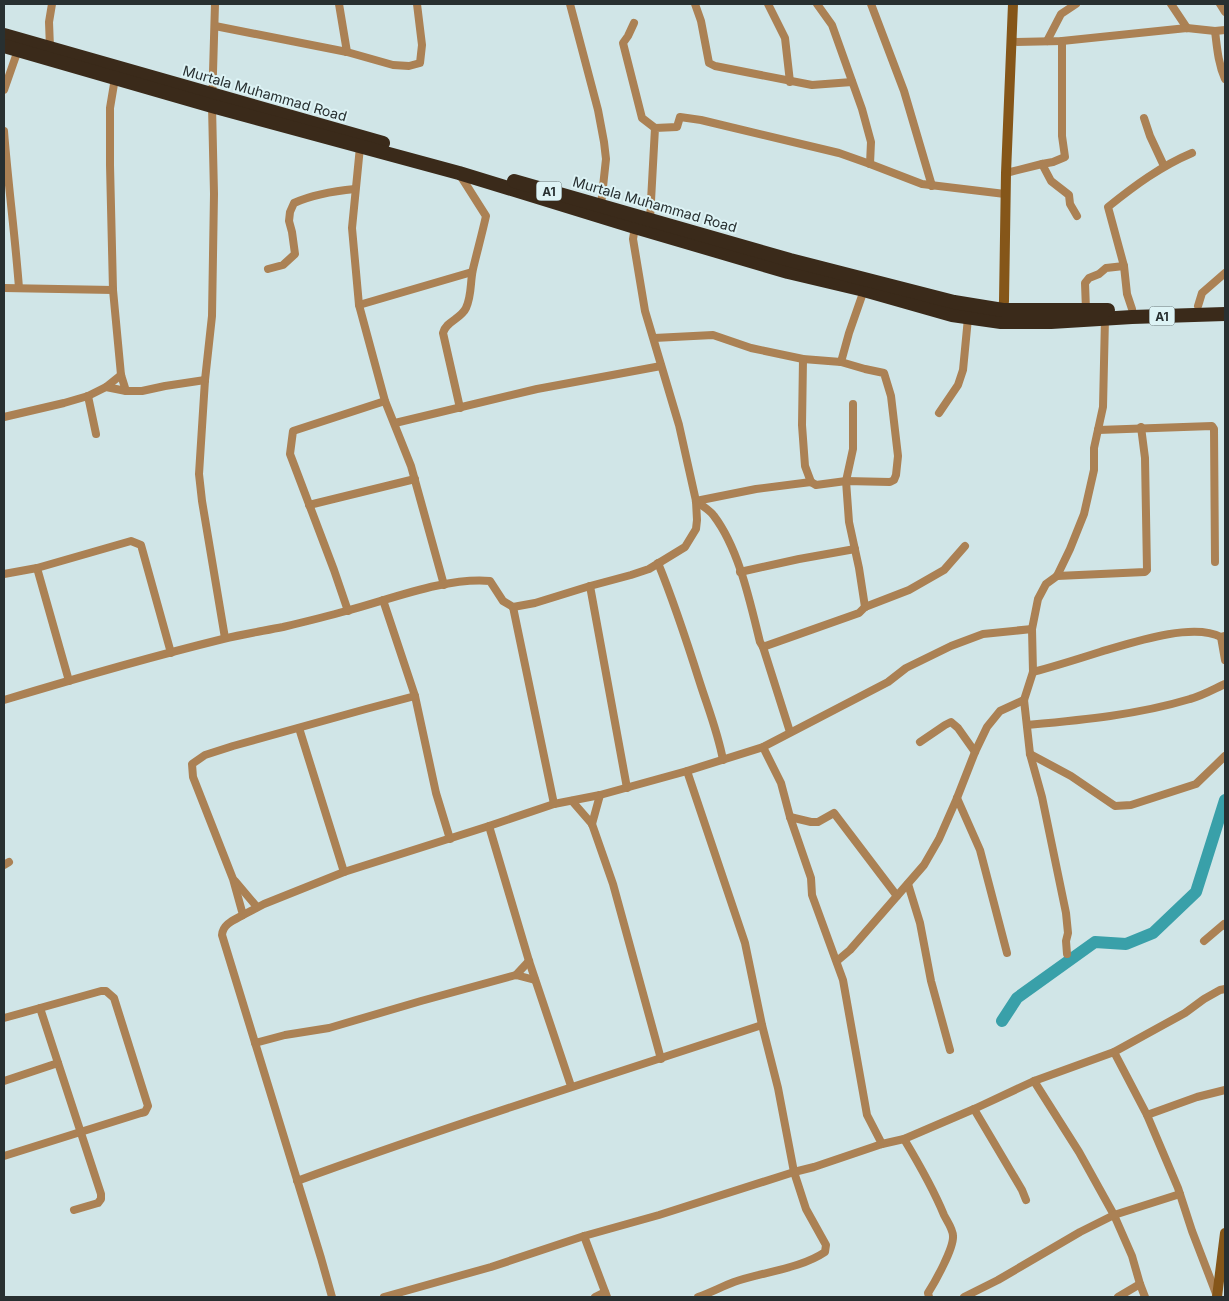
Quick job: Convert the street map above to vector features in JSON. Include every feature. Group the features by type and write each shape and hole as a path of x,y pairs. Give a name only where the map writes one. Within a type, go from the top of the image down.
{"highway":[{"name":"Murtala Muhammad Road","path":"4,35 360,147 392,150 459,173 635,227 701,240"},
{"name":"Murtala Muhammad Road","path":"4,46 115,78 212,100 601,206 650,220 701,240 938,311 968,318 1086,310 1101,316"},
{"name":"Murtala Muhammad Road","path":"789,266 954,302 1002,316 1051,322 1101,316"},
{"name":"A1","path":"1101,316 1132,309 1225,304"},
{"name":"A1","path":"1101,316 1225,314"}],"street":[{"path":"50,48 49,22 52,4"},
{"path":"215,4 212,100 214,194 212,316 200,474 202,500 225,638"},
{"path":"339,4 347,52"},
{"path":"214,26 347,52 393,65 409,66 420,63 422,45 417,4"},
{"path":"570,4 598,110 604,142 606,159 601,206"},
{"path":"695,4 701,21 710,63 719,68 812,85 852,82"},
{"path":"768,4 785,38 790,82"},
{"path":"818,4 832,25 862,110 871,142 870,164"},
{"path":"871,4 904,91 932,186"},
{"path":"1002,316 1013,4"},
{"path":"1046,42 1061,14 1076,4"},
{"path":"1171,4 1187,28"},
{"path":"1220,4 1225,12"},
{"path":"634,22 623,43 642,118 655,128 677,127 680,118 701,120 839,154 922,184 1005,194"},
{"path":"1011,42 1062,41 1187,28 1214,31 1225,30"},
{"path":"1214,31 1217,54 1225,79"},
{"path":"1006,173 1053,162 1065,157 1062,136 1062,41"},
{"path":"4,90 18,50"},
{"path":"115,78 110,108 113,290 121,375 126,391"},
{"path":"1144,118 1164,166"},
{"path":"650,220 655,128"},
{"path":"4,131 19,288"},
{"path":"360,147 352,228 359,305 385,401 414,479 444,585"},
{"path":"1132,309 1127,294 1124,266 1108,207 1164,166 1192,153"},
{"path":"1042,164 1051,181 1068,195 1070,204 1077,216"},
{"path":"459,173 486,216 472,272 467,307 462,315 445,327 444,333 460,408"},
{"path":"268,269 283,265 295,254 289,221 294,202 309,196 355,189"},
{"path":"4,700 225,638 283,627 444,585 479,580 490,581 503,601 513,607 534,603 649,569 685,547 696,529 696,501 679,425 645,311 633,239 635,227"},
{"path":"1086,310 1085,283 1089,278 1099,274 1106,268 1124,266"},
{"path":"359,305 472,272"},
{"path":"1198,306 1202,293 1225,273"},
{"path":"4,288 113,290"},
{"path":"842,362 849,333 864,290"},
{"path":"1067,954 1066,912 1042,797 1030,754 1024,700 1033,672 1032,629 1038,599 1046,584 1057,576 1070,549 1084,514 1094,470 1094,448 1103,407 1101,316"},
{"path":"939,413 958,385 962,370 968,318"},
{"path":"654,338 713,335 751,348 803,359 842,362 884,373 891,396 898,456 894,480 890,482 846,481 816,485 811,482 756,489 696,501"},
{"path":"803,359 802,425 805,466 811,482"},
{"path":"394,423 537,389 661,366"},
{"path":"4,417 88,396 106,387 121,375"},
{"path":"106,387 126,391 142,391 206,380"},
{"path":"88,396 96,434"},
{"path":"348,611 290,454 293,431 385,401"},
{"path":"853,404 853,449 846,481 850,522 865,606"},
{"path":"1098,430 1212,426 1214,429 1216,562"},
{"path":"1057,576 1145,572 1147,570 1145,458 1141,428"},
{"path":"309,505 414,479"},
{"path":"696,501 713,514 728,539 744,581 760,642 790,732"},
{"path":"4,574 37,568 131,541 141,545 171,653"},
{"path":"763,647 859,613 865,606 909,590 944,570 965,546"},
{"path":"740,572 855,549"},
{"path":"658,563 672,598 719,740 723,760"},
{"path":"37,568 68,681"},
{"path":"590,586 626,788"},
{"path":"383,600 415,696 436,793 450,839"},
{"path":"513,607 554,804"},
{"path":"332,1297 222,935 222,929 226,925 256,907 344,872 554,804 600,796 763,747 888,682 906,668 951,646 983,634 1032,629"},
{"path":"1033,672 1154,636 1185,632 1223,636 1225,660"},
{"path":"1027,725 1139,712 1191,699 1225,684"},
{"path":"243,915 233,879 199,796 193,777 192,764 205,755 233,746 415,696"},
{"path":"837,961 850,950 924,865 939,839 975,752 988,727 1000,711 1024,700"},
{"path":"920,742 951,722 958,728 975,752"},
{"path":"300,728 344,872"},
{"path":"763,747 781,783 790,817 811,878 812,895 843,980 867,1115 882,1144"},
{"path":"1030,754 1071,776 1116,806 1131,805 1196,784 1225,756"},
{"path":"687,771 745,943 762,1025 778,1088 794,1172 806,1209 826,1245 825,1252 820,1256 792,1266 733,1282 698,1297"},
{"path":"592,824 600,796"},
{"path":"957,798 980,850 1006,953"},
{"path":"572,801 592,824 614,884 660,1059"},
{"path":"790,817 818,822 834,813 897,896"},
{"path":"489,826 529,961 571,1086"},
{"path":"233,879 256,907"},
{"path":"908,884 920,923 931,981 950,1050"},
{"path":"1204,941 1225,924"},
{"path":"516,975 529,961"},
{"path":"255,1043 329,1028 516,975 535,980"},
{"path":"390,1296 491,1267 584,1236 659,1215 882,1144 904,1139 1034,1081 1114,1052 1185,1013 1204,999 1225,989"},
{"path":"4,1018 106,991 114,998 148,1106 145,1112 141,1114 4,1156"},
{"path":"40,1008 101,1199 98,1203 74,1210"},
{"path":"297,1181 571,1086 762,1025"},
{"path":"1114,1052 1147,1115 1180,1194 1217,1297"},
{"path":"4,1080 58,1063"},
{"path":"1034,1081 1079,1152 1114,1216 1132,1256 1146,1297"},
{"path":"1147,1115 1197,1097 1225,1090"},
{"path":"974,1109 1026,1200"},
{"path":"904,1139 933,1188 953,1234 953,1243 936,1281 928,1293 929,1297"},
{"path":"964,1297 998,1280 1080,1232 1114,1216 1180,1194"},
{"path":"1217,1297 1225,1233"},
{"path":"584,1236 606,1294 595,1297"},
{"path":"1118,1297 1140,1284"}],"waterway":[{"path":"1002,1021 1017,998 1095,942 1126,944 1153,933 1196,892 1225,800"}]}
